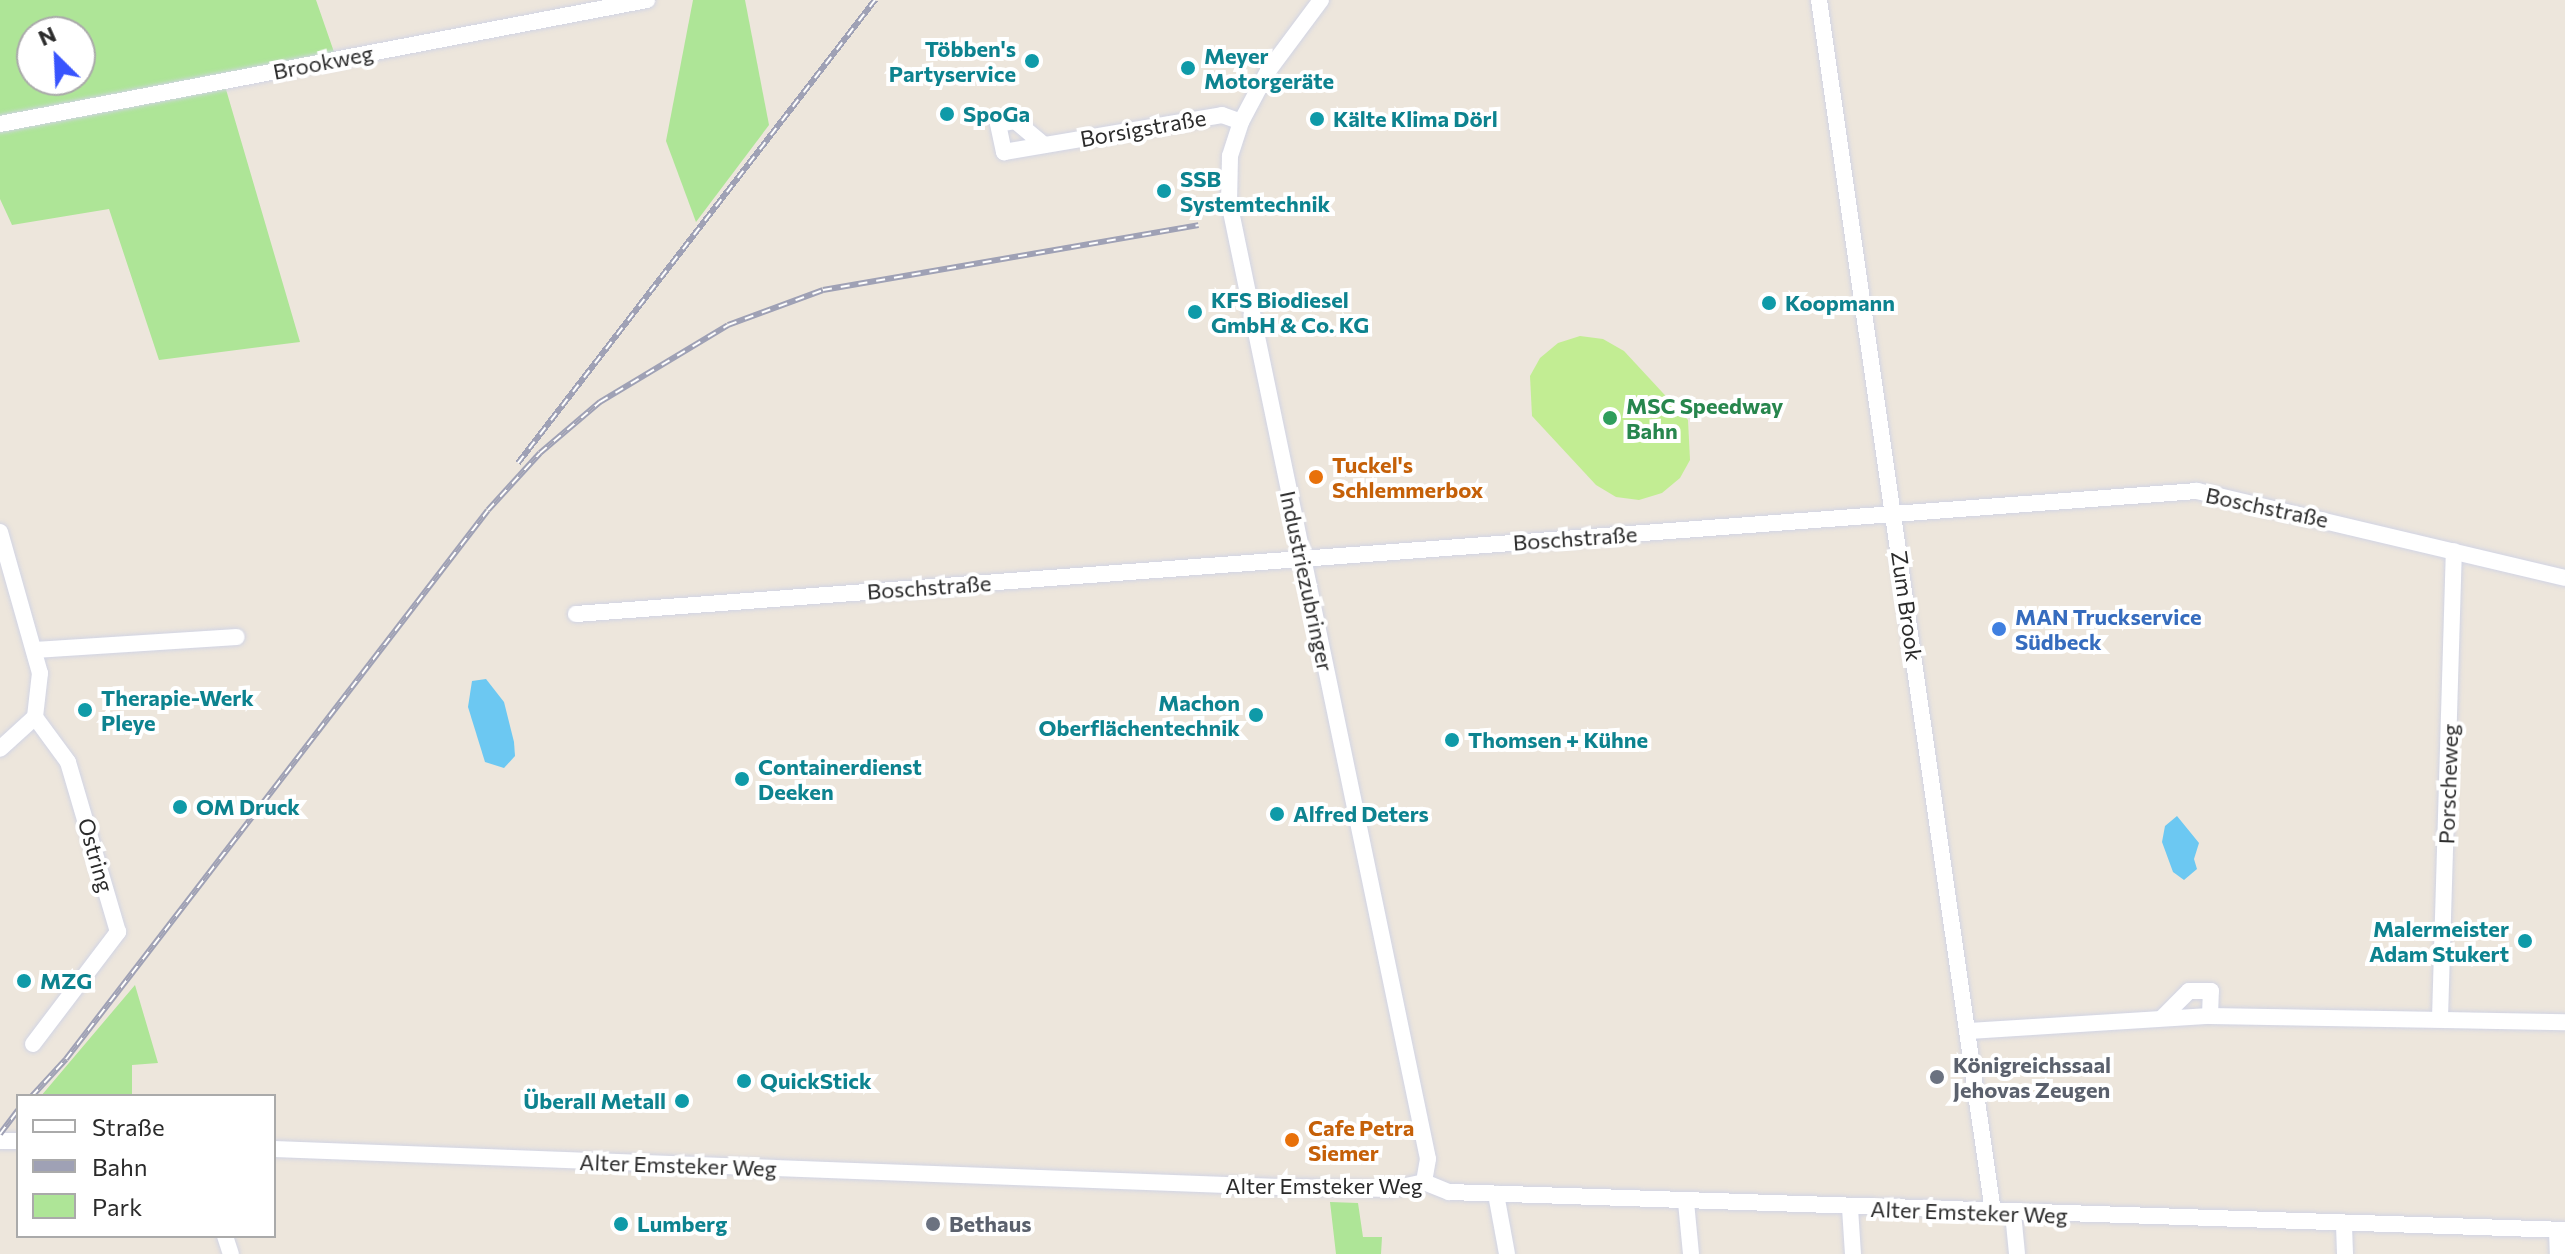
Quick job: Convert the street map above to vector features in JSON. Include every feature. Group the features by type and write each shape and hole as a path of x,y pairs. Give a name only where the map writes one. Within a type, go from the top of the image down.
{"street":[{"name":"Brookweg","path":"0,124 647,0"},
{"name":"Industriezubringer","path":"1321,0 1268,71 1241,122 1230,156 1229,202 1428,1159 1424,1182"},
{"name":"Zum Brook","path":"1819,0 1993,1212"},
{"name":"Borsigstraße","path":"1044,145 1222,115 1241,122"},
{"name":"Boschstraße","path":"576,614 2197,491 2565,578"},
{"path":"0,532 40,673 35,717 0,749"},
{"name":"Porscheweg","path":"2440,1018 2454,551"},
{"path":"35,650 237,637"},
{"name":"Ostring","path":"33,1044 118,932 68,762 35,717"},
{"path":"2162,1018 2189,991 2211,991 2210,1016"},
{"path":"1969,1031 2210,1016 2565,1022"},
{"name":"Alter Emsteker Weg","path":"276,1149 1264,1187 1392,1189 1424,1182 1449,1192 1496,1194 2561,1230"},
{"path":"1496,1194 1507,1254"},
{"path":"1686,1202 1691,1254"},
{"path":"1850,1208 1853,1254"},
{"path":"2013,1213 2017,1254"},
{"path":"2344,1225 2345,1254"},
{"path":"2558,1254 2561,1230"}],"green space":[{"path":"0,0 316,0 334,52 0,117"},
{"path":"693,0 745,0 769,125 696,222 666,141"},
{"path":"225,86 300,342 159,360 109,209 12,225 0,199 0,129"},
{"name":"MSC Speedway Bahn","path":"1580,336 1603,339 1624,351 1688,420 1690,460 1680,478 1662,493 1639,500 1616,497 1596,485 1532,416 1530,376 1540,358 1558,343"},
{"path":"135,985 158,1063 132,1065 132,1094 43,1094"},
{"path":"1330,1202 1358,1203 1363,1237 1382,1237 1381,1254 1336,1254"}],"water":[{"path":"486,679 504,702 514,742 515,756 504,768 485,762 468,707 472,681"},
{"path":"2177,816 2199,843 2194,859 2197,869 2184,880 2173,872 2162,842 2165,826"}],"railway":[{"path":"518,463 875,0"},
{"path":"34,1094 66,1059 488,510 540,453 600,402 728,325 823,290 1198,225"},
{"path":"0,1134 16,1113"}],"place":[{"name":"Többen's Partyservice","path":"1032,61"},
{"name":"Meyer Motorgeräte","path":"1188,68"},
{"name":"SpoGa","path":"947,114"},
{"name":"Kälte Klima Dörl","path":"1317,119"},
{"name":"SSB Systemtechnik","path":"1164,191"},
{"name":"Koopmann","path":"1769,303"},
{"name":"KFS Biodiesel GmbH & Co. KG","path":"1195,312"},
{"name":"MSC Speedway Bahn","path":"1610,418"},
{"name":"Tuckel's Schlemmerbox","path":"1316,477"},
{"name":"MAN Truckservice Südbeck","path":"1999,629"},
{"name":"Therapie-Werk Pleye","path":"85,710"},
{"name":"Machon Oberflächentechnik","path":"1256,715"},
{"name":"Thomsen + Kühne","path":"1452,740"},
{"name":"Containerdienst Deeken","path":"742,779"},
{"name":"OM Druck","path":"180,807"},
{"name":"Alfred Deters","path":"1277,814"},
{"name":"Malermeister Adam Stukert","path":"2525,941"},
{"name":"MZG","path":"24,981"},
{"name":"Königreichssaal Jehovas Zeugen","path":"1937,1077"},
{"name":"QuickStick","path":"744,1081"},
{"name":"Überall Metall","path":"682,1101"},
{"name":"Cafe Petra Siemer","path":"1292,1140"},
{"name":"Lumberg","path":"621,1224"},
{"name":"Bethaus","path":"933,1224"}]}
